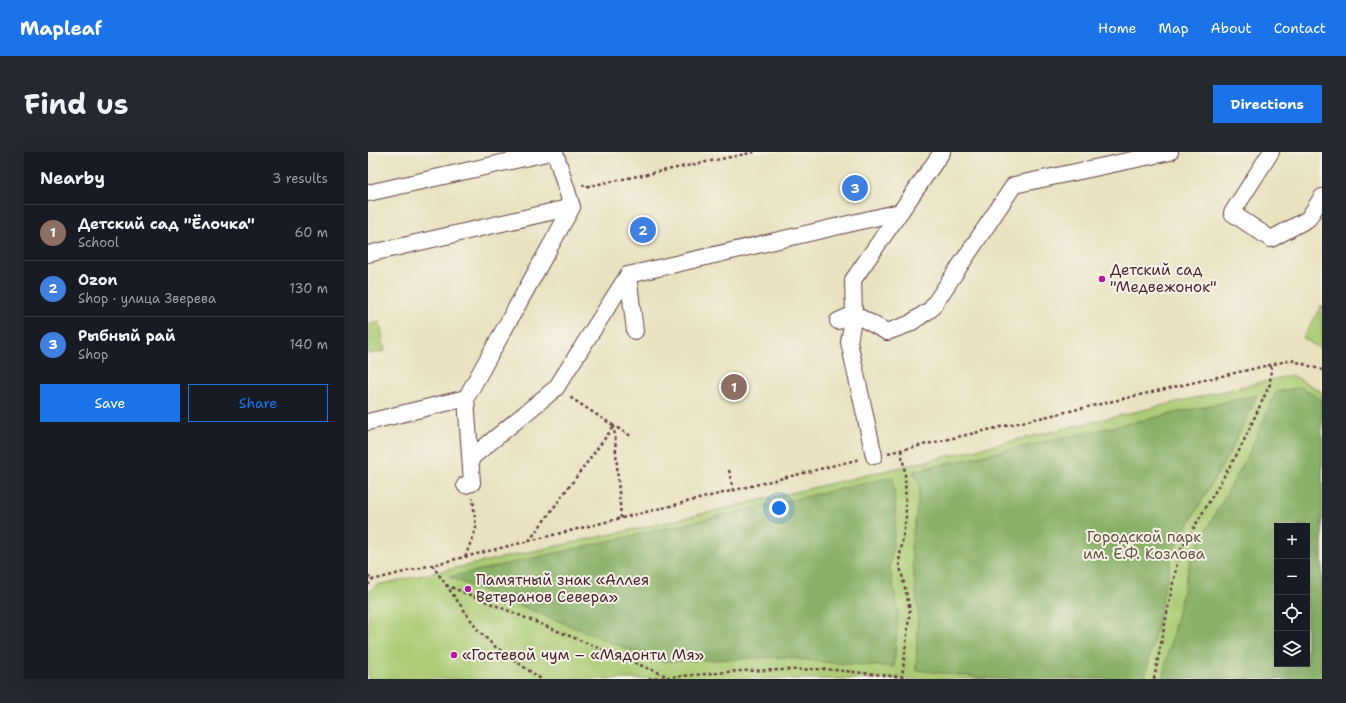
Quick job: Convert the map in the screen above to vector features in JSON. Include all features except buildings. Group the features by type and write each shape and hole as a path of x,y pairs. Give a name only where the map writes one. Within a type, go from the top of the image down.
{"street":[{"path":"368,193 493,158 551,152"},
{"path":"469,484 471,458 466,398 572,207 555,152"},
{"path":"874,456 849,342 854,314 853,280 942,152"},
{"path":"854,314 887,332 909,324 931,309 1014,186 1170,152"},
{"path":"1271,152 1232,213 1271,239 1308,219 1322,197"},
{"path":"368,254 572,207"},
{"path":"471,458 556,388 628,275 900,212"},
{"path":"628,275 634,331"},
{"path":"838,321 854,314"},
{"path":"368,422 466,398"}],"path":[{"path":"582,180 584,187 754,152"},
{"path":"368,585 372,580 733,490 1291,360 1322,370"},
{"path":"1154,679 1179,553 1240,449 1270,384 1271,365"},
{"path":"556,388 631,436"},
{"path":"614,426 621,518"},
{"path":"529,541 614,426"},
{"path":"900,450 905,473 906,517 899,562 910,610 902,678"},
{"path":"729,470 733,490"},
{"path":"465,557 476,529 469,484"},
{"path":"432,565 478,630 493,645 542,679"},
{"path":"368,576 372,580"},
{"path":"446,585 670,677"},
{"path":"649,679 739,671 824,669 918,679"}],"green space":[{"path":"1322,305 1322,350 1303,338"},
{"path":"380,322 385,351 368,354 368,325"},
{"name":"Городской парк им. Е.Ф. Козлова","path":"1292,375 1322,392 1322,679 368,679 368,592 377,585 667,522"},
{"path":"1301,387 1322,400 1322,679 1162,679 1191,557 1248,455 1276,392"},
{"path":"1257,395 1233,446 1173,551 1145,679 994,679 916,670 918,611 911,548 920,485 913,471"},
{"path":"893,477 896,519 890,568 898,611 894,667 832,663 784,657 660,662 449,577"}],"place":[{"name":"Рыбный рай","path":"855,188"},
{"name":"Ozon","path":"643,230"},
{"name":"Детский сад \"Медвежонок\"","path":"1102,279"},
{"name":"Детский сад \"Ёлочка\"","path":"734,387"},
{"name":"Памятный знак «Аллея Ветеранов Севера»","path":"468,589"},
{"name":"«Гостевой чум – «Мядонти Мя»","path":"454,655"}]}
